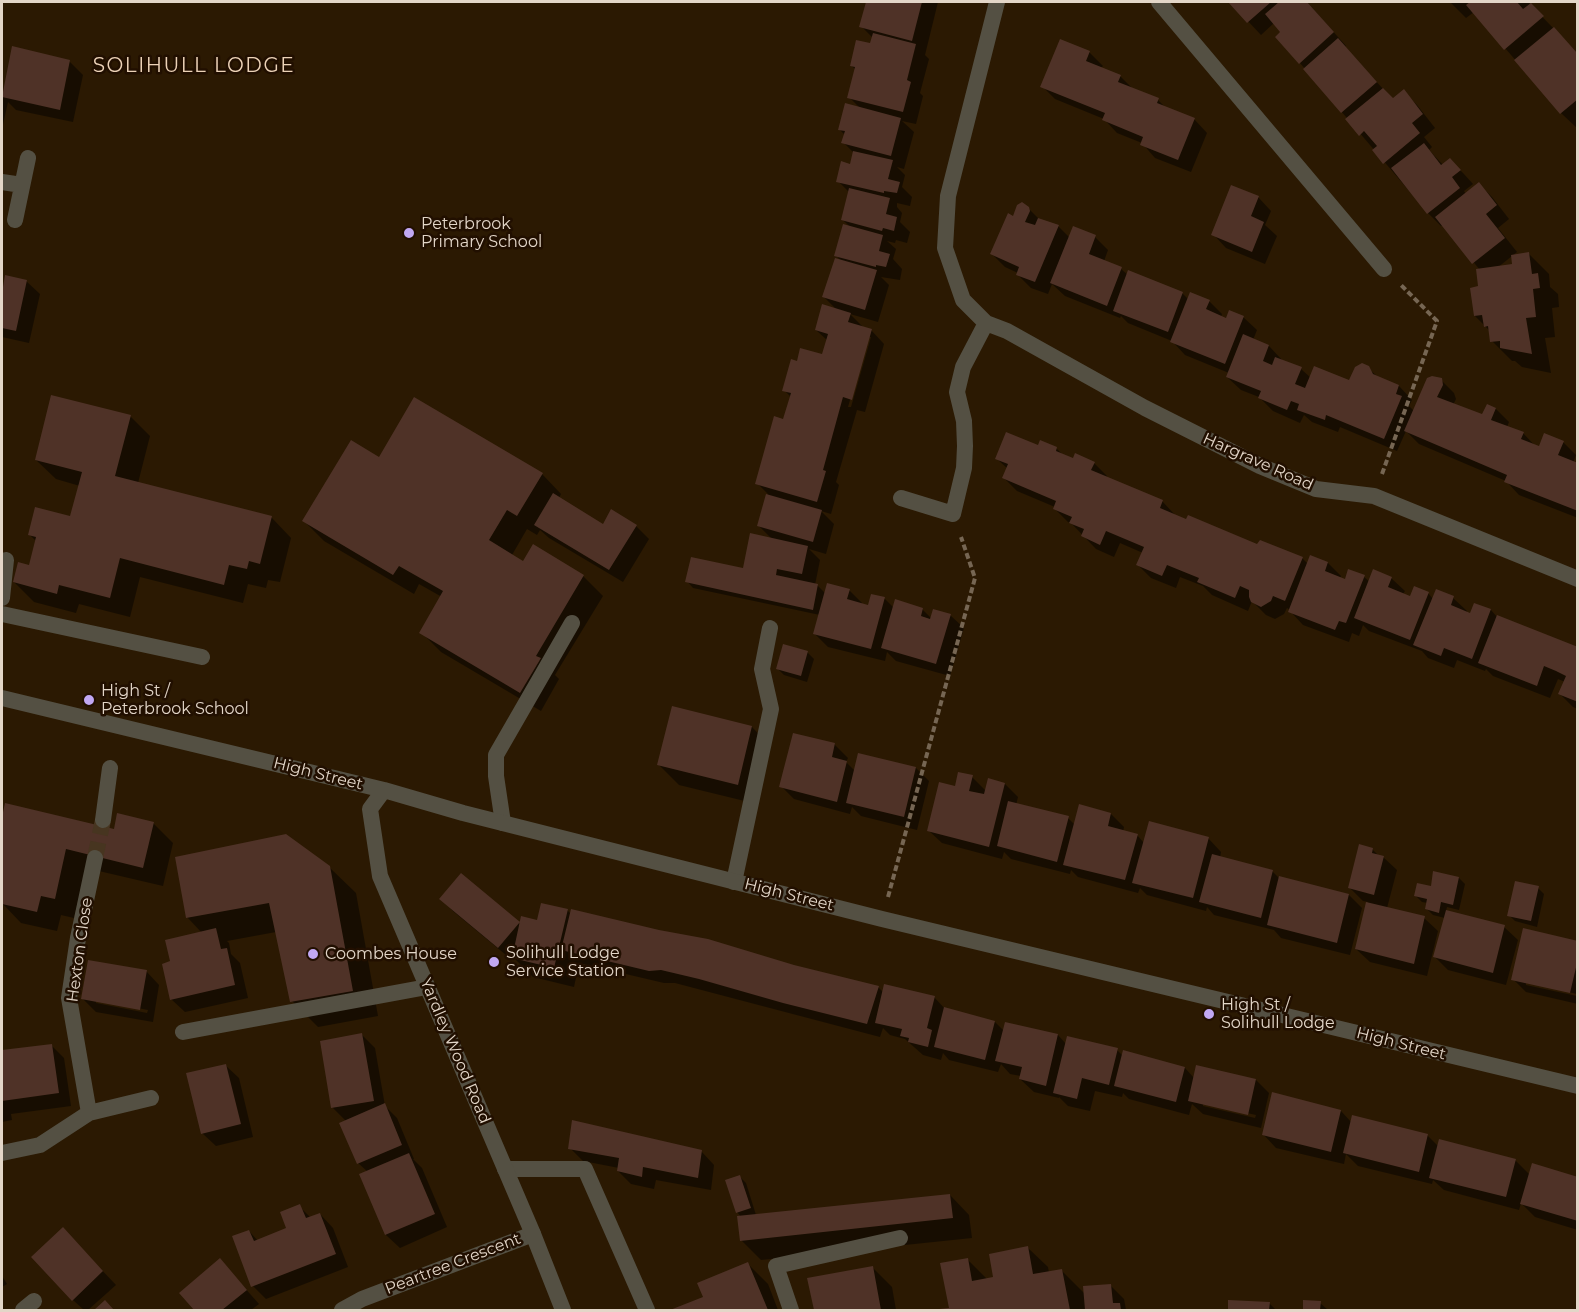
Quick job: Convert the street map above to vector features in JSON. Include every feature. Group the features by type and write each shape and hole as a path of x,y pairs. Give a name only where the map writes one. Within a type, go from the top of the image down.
{"street":[{"name":"Hargrave Road","path":"997,2 948,196 945,248 963,300 986,323 1007,331 1145,408 1260,466 1316,489 1374,496 1578,579"},
{"path":"1159,2 1384,269"},
{"path":"15,219 28,158"},
{"path":"2,182 22,185"},
{"path":"901,498 953,514 964,468 965,446 964,421 957,392 963,367 986,323"},
{"path":"2,598 6,560"},
{"path":"2,614 202,657"},
{"path":"503,823 496,776 496,755 572,623"},
{"path":"734,882 771,709 762,669 770,628"},
{"name":"High Street","path":"2,698 384,790 503,823 882,919 1578,1086"},
{"path":"103,820 110,768"},
{"name":"Yardley Wood Road","path":"384,790 370,809 380,876 563,1311"},
{"name":"Hexton Close","path":"89,1113 69,999 78,938 95,858"},
{"path":"183,1032 427,987"},
{"path":"2,1153 40,1145 89,1113 151,1098"},
{"path":"505,1169 585,1169 647,1311"},
{"name":"Peartree Crescent","path":"342,1311 362,1299 532,1234"},
{"path":"791,1311 776,1266 900,1238"}],"path":[{"path":"1374,496 1437,321 1384,269"},
{"path":"882,919 975,578 953,514"}],"building":[{"path":"866,2 922,2 912,41 859,27"},
{"path":"1228,2 1271,2 1247,23"},
{"path":"1279,2 1307,2 1334,32 1299,64 1275,37 1280,32 1265,14"},
{"path":"1470,2 1517,2 1523,9 1531,3 1544,16 1504,50 1466,5"},
{"path":"1554,27 1578,54 1578,99 1560,114 1514,60"},
{"path":"873,33 916,44 907,80 911,82 903,112 847,98 855,67 850,66 856,40 870,43"},
{"path":"1338,38 1377,82 1341,113 1303,69"},
{"path":"1060,39 1090,51 1086,61 1121,75 1118,82 1159,98 1157,103 1195,118 1178,160 1140,145 1143,137 1102,120 1105,113 1040,87"},
{"path":"12,46 70,60 60,110 2,97"},
{"path":"1383,88 1393,98 1404,89 1423,114 1412,123 1420,133 1383,164 1372,150 1377,146 1364,131 1359,136 1345,119"},
{"path":"845,103 901,118 891,156 841,143 845,131 838,130"},
{"path":"1424,143 1441,165 1450,158 1461,170 1452,177 1460,188 1427,214 1391,168"},
{"path":"853,151 893,160 888,179 900,182 897,193 884,191 884,193 836,182 841,161 850,164"},
{"path":"1479,182 1497,205 1486,214 1505,238 1472,264 1435,217"},
{"path":"1231,185 1259,196 1251,216 1264,222 1252,252 1211,235"},
{"path":"849,188 890,198 886,214 897,217 894,231 883,228 882,231 841,220"},
{"path":"1022,202 1029,207 1030,211 1025,222 1035,225 1038,218 1059,225 1035,282 1016,275 1019,267 990,254 1008,213 1013,216 1017,205"},
{"path":"843,224 883,235 879,251 890,254 886,267 876,265 876,267 834,256"},
{"path":"1073,226 1096,235 1089,254 1122,267 1107,306 1050,283"},
{"path":"1529,252 1532,274 1538,273 1540,288 1533,289 1536,317 1526,318 1532,354 1500,348 1500,341 1490,342 1488,326 1484,327 1482,315 1474,316 1470,288 1478,286 1476,269 1512,264 1511,255"},
{"path":"835,258 877,270 865,310 822,297"},
{"path":"1128,270 1183,292 1168,332 1113,311"},
{"path":"5,275 27,280 16,331 2,328 2,287"},
{"path":"1190,292 1210,300 1206,309 1226,318 1229,310 1244,316 1225,364 1170,342"},
{"path":"822,304 851,313 848,322 872,329 852,400 843,397 823,470 826,471 817,502 755,484 774,416 783,419 791,393 782,391 791,359 797,361 800,348 822,354 828,334 815,330"},
{"path":"1243,334 1269,345 1263,361 1272,365 1275,357 1302,367 1295,384 1305,388 1314,366 1349,380 1355,367 1362,363 1369,366 1373,374 1399,385 1396,394 1402,396 1384,439 1326,415 1325,420 1297,410 1299,404 1291,401 1287,410 1258,398 1261,391 1226,377"},
{"path":"1432,376 1442,378 1443,385 1437,397 1482,414 1487,404 1496,408 1491,420 1524,432 1521,439 1539,446 1544,433 1564,441 1558,455 1578,463 1578,511 1504,482 1507,475 1404,431 1427,378"},
{"path":"51,395 131,415 115,476 272,516 260,564 249,561 247,569 229,565 224,585 120,558 110,598 59,585 57,594 13,582 18,562 29,565 36,537 28,535 35,507 70,516 82,472 35,460"},
{"path":"414,397 543,473 517,516 507,510 489,540 523,561 533,544 584,575 536,656 541,658 520,693 419,633 443,591 399,566 393,575 302,521 351,440 379,457"},
{"path":"1006,432 1038,445 1040,440 1057,447 1056,451 1073,458 1075,453 1095,462 1091,470 1163,500 1160,508 1186,519 1188,515 1257,544 1260,540 1303,557 1285,601 1273,596 1271,601 1261,607 1251,602 1249,590 1240,586 1235,598 1197,582 1199,578 1167,565 1162,576 1136,565 1144,547 1106,531 1100,545 1081,536 1084,529 1069,523 1072,517 1053,509 1056,501 1002,478 1008,464 995,459"},
{"path":"553,493 603,524 611,509 637,525 609,570 534,525"},
{"path":"766,494 822,510 813,542 757,526"},
{"path":"750,533 808,546 802,574 777,569 776,575 818,584 813,610 685,582 691,557 743,568"},
{"path":"1310,555 1328,562 1325,571 1345,579 1348,569 1365,575 1346,623 1339,621 1335,630 1288,612"},
{"path":"1373,569 1392,577 1388,587 1410,596 1414,586 1429,592 1410,640 1354,618"},
{"path":"827,583 850,589 847,599 868,605 871,594 885,597 871,649 813,634"},
{"path":"1436,589 1454,596 1451,605 1470,613 1474,603 1491,609 1472,659 1444,648 1441,656 1413,645"},
{"path":"895,599 923,608 921,616 930,619 933,609 951,614 936,664 881,648"},
{"path":"1497,615 1578,647 1578,702 1558,694 1566,676 1544,666 1537,686 1478,663"},
{"path":"783,644 808,651 801,676 776,669"},
{"path":"672,706 752,726 738,785 657,765"},
{"path":"793,733 835,743 832,757 847,761 837,802 779,787"},
{"path":"858,753 916,767 904,817 846,803"},
{"path":"958,772 973,775 969,791 984,794 988,778 1005,783 989,847 927,831 939,782 955,786"},
{"path":"1008,801 1069,816 1057,862 997,846"},
{"path":"5,803 114,829 117,813 154,822 143,868 66,849 55,899 41,896 37,912 2,904 2,817"},
{"path":"1079,804 1111,813 1108,826 1138,834 1125,880 1063,865"},
{"path":"1149,821 1209,837 1193,898 1132,883"},
{"name":"Coombes House","path":"286,834 330,866 353,991 290,1002 269,903 186,918 175,857"},
{"path":"1359,844 1373,848 1372,853 1384,856 1374,895 1348,888"},
{"path":"1212,854 1273,870 1261,918 1199,902"},
{"path":"1433,871 1459,877 1453,905 1441,902 1439,913 1425,909 1427,899 1414,896 1417,883 1431,886"},
{"path":"461,873 520,922 498,948 439,899"},
{"path":"1279,876 1349,894 1337,943 1267,925"},
{"path":"1515,881 1539,886 1531,921 1507,916"},
{"path":"1366,902 1425,916 1414,964 1355,949"},
{"path":"541,903 568,909 554,968 512,958 521,916 537,920"},
{"path":"571,909 708,939 794,965 879,986 867,1024 699,979 661,970 649,971 561,950"},
{"path":"1446,910 1505,925 1493,973 1433,957"},
{"path":"216,928 221,949 227,948 235,985 170,1000 162,964 170,961 165,940"},
{"path":"1523,928 1578,941 1578,959 1570,993 1511,980"},
{"path":"88,960 147,970 140,1010 81,999"},
{"path":"884,984 935,996 927,1028 932,1030 928,1047 908,1042 909,1038 900,1036 902,1029 875,1023"},
{"path":"944,1007 995,1021 985,1060 934,1047"},
{"path":"1005,1022 1058,1034 1046,1086 1019,1079 1022,1067 995,1061"},
{"path":"362,1033 374,1101 331,1108 320,1041"},
{"path":"1067,1036 1118,1048 1109,1085 1082,1078 1077,1099 1053,1093"},
{"path":"52,1044 59,1093 2,1101 2,1050"},
{"path":"1123,1050 1185,1067 1176,1102 1114,1086"},
{"path":"226,1064 241,1124 201,1134 186,1073"},
{"path":"1196,1065 1256,1079 1248,1115 1188,1101"},
{"path":"1272,1092 1341,1110 1331,1152 1262,1135"},
{"path":"385,1103 402,1145 357,1164 339,1123"},
{"path":"1352,1115 1428,1134 1419,1172 1343,1153"},
{"path":"572,1120 702,1150 698,1178 643,1167 642,1177 617,1171 619,1158 568,1149"},
{"path":"1439,1139 1516,1159 1506,1197 1429,1178"},
{"path":"409,1153 435,1214 385,1235 359,1174"},
{"path":"1532,1163 1578,1177 1578,1221 1520,1204"},
{"path":"740,1175 751,1208 736,1213 725,1180"},
{"path":"950,1194 953,1218 740,1241 737,1216"},
{"path":"300,1204 306,1218 320,1213 336,1254 251,1287 232,1236 249,1230 254,1241 286,1228 280,1212"},
{"path":"63,1227 103,1271 72,1301 31,1257"},
{"path":"1028,1246 1033,1274 1062,1269 1070,1310 939,1310 949,1308 940,1263 968,1258 972,1281 993,1277 989,1254"},
{"path":"220,1258 247,1290 222,1310 194,1310 179,1293"},
{"path":"748,1262 768,1310 670,1310 703,1297 697,1283"},
{"path":"873,1266 881,1310 814,1310 807,1278"},
{"path":"1111,1284 1113,1303 1120,1303 1121,1310 1085,1310 1083,1286"},
{"path":"105,1300 114,1310 94,1310"},
{"path":"1228,1300 1270,1302 1269,1310 1228,1310"},
{"path":"1303,1300 1321,1301 1320,1310 1303,1310"}],"tunnel":[{"path":"95,858 103,820"}],"place":[{"name":"Peterbrook Primary School","path":"409,233"},
{"name":"High St / Peterbrook School","path":"89,700"},
{"name":"Coombes House","path":"313,954"},
{"name":"Solihull Lodge Service Station","path":"494,962"},
{"name":"High St / Solihull Lodge","path":"1209,1014"}],"district":[{"name":"SOLIHULL LODGE","path":"194,66"}]}
